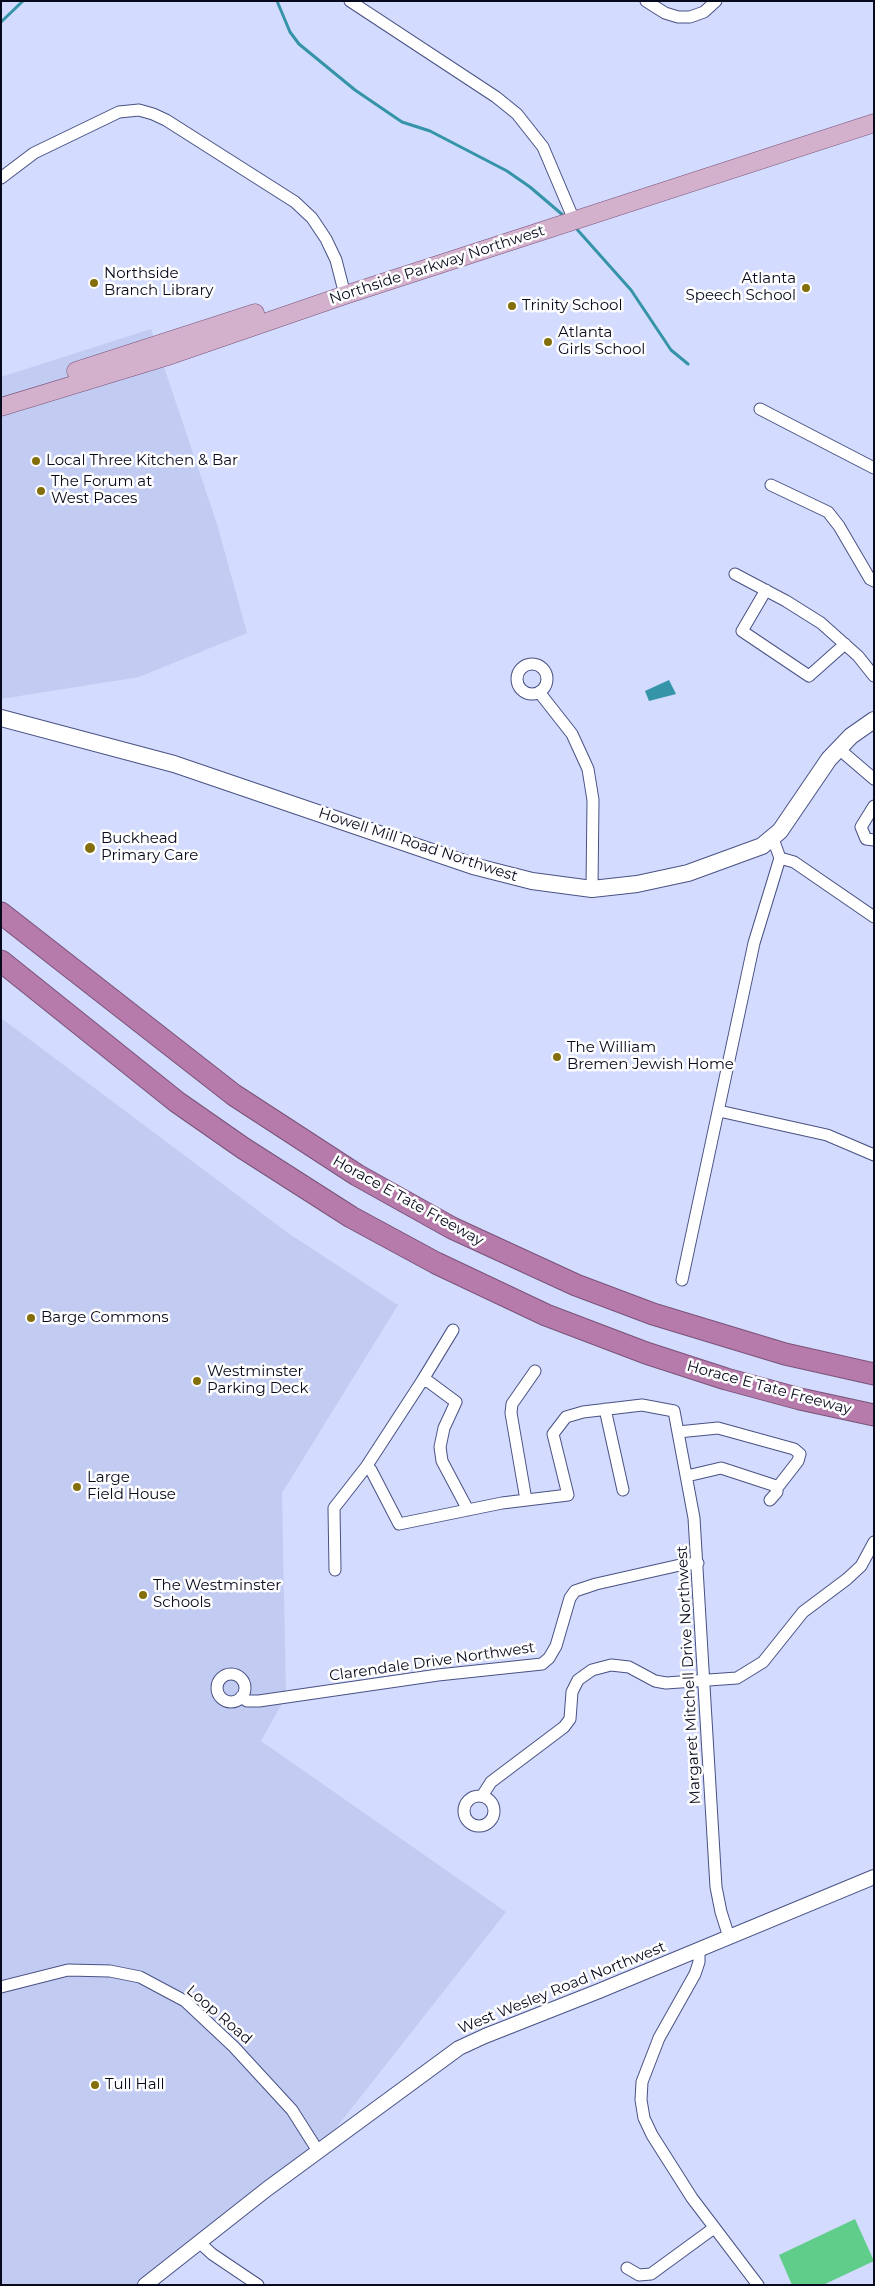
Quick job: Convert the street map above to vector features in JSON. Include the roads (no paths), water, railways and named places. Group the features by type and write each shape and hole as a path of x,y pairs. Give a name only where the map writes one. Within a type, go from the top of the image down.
{"highway":[{"name":"Horace E Tate Freeway","path":"1,913 234,1095 357,1175 452,1228 576,1285 653,1314 785,1354 874,1374"},
{"name":"Horace E Tate Freeway","path":"1,961 177,1102 243,1148 351,1218 436,1264 546,1315 654,1356 752,1386 874,1415"}],"main road":[{"name":"Northside Parkway Northwest","path":"572,215 874,111"},
{"name":"Northside Parkway Northwest","path":"1,395 343,289 572,215 874,123"},
{"name":"Northside Parkway Northwest","path":"1,408 165,357 343,289"},
{"name":"Howell Mill Road Northwest","path":"1,718 174,764 473,866 532,881 592,889 637,884 688,873 738,856 773,838 821,769 839,748 874,720"}],"street":[{"path":"350,1 496,97 517,114 542,147 572,215"},
{"path":"646,1 665,13 678,17 690,17 704,12 716,1"},
{"path":"1,178 34,153 118,112 139,110 152,114 166,120 295,202 312,218 326,239 336,260 343,289"},
{"path":"760,409 874,468"},
{"path":"771,485 828,512 839,526 870,579 874,581"},
{"path":"736,574 821,623 858,656 874,676"},
{"path":"766,590 742,631 809,676 845,644"},
{"path":"539,692 572,734 588,769 593,800 592,889"},
{"path":"839,748 874,779"},
{"path":"874,806 861,827 866,839 874,840"},
{"path":"682,1280 754,943 780,858 773,838"},
{"path":"780,858 794,862 874,917"},
{"path":"719,1111 827,1135 874,1155"},
{"path":"335,1570 334,1508 366,1467 453,1330"},
{"path":"526,1500 511,1413 512,1404 535,1371"},
{"path":"422,1381 429,1382 456,1402 444,1428 440,1447 442,1461 468,1510"},
{"name":"Margaret Mitchell Drive Northwest","path":"605,1409 642,1405 674,1411 694,1518 716,1887 720,1912 729,1937"},
{"path":"366,1467 371,1470 399,1524 526,1500 568,1495 553,1434 566,1417 605,1409 623,1490"},
{"path":"678,1432 718,1428 794,1449 800,1454 798,1460 770,1500"},
{"path":"687,1476 721,1468 767,1482 777,1488"},
{"path":"482,1796 491,1782 564,1727 570,1718 572,1692 578,1680 592,1670 611,1665 629,1667 655,1681 666,1683 737,1678 763,1662 802,1612 847,1580 861,1566 874,1542"},
{"name":"Clarendale Drive Northwest","path":"241,1697 247,1701 259,1701 438,1675 542,1664 549,1658 556,1646 570,1598 575,1591 596,1584 680,1565 698,1563"},
{"name":"West Wesley Road Northwest","path":"145,2285 198,2242 318,2151 459,2048 874,1877"},
{"path":"699,1950 699,1962 695,1974 650,2059 642,2082 641,2100 644,2118 652,2135 692,2198 758,2285"},
{"name":"Loop Road","path":"1,1987 68,1970 110,1971 140,1977 185,2001 234,2046 292,2110 318,2151"},
{"path":"627,2268 639,2275 651,2274 714,2228"},
{"path":"198,2242 212,2254 258,2285"}],"waterway":[{"path":"1,22 23,1"},
{"path":"277,1 290,32 299,44 355,90 402,122 430,131 507,171 530,187 564,216"},
{"path":"574,226 631,290 671,350 688,364"}],"place":[{"name":"Northside Branch Library","path":"94,283"},
{"name":"Atlanta Speech School","path":"806,288"},
{"name":"Trinity School","path":"512,306"},
{"name":"Atlanta Girls School","path":"548,342"},
{"name":"Local Three Kitchen & Bar","path":"36,461"},
{"name":"The Forum at West Paces","path":"41,491"},
{"name":"Buckhead Primary Care","path":"90,848"},
{"name":"The William Bremen Jewish Home","path":"557,1057"},
{"name":"Barge Commons","path":"31,1318"},
{"name":"Westminster Parking Deck","path":"197,1381"},
{"name":"Large Field House","path":"77,1487"},
{"name":"The Westminster Schools","path":"143,1595"},
{"name":"Tull Hall","path":"95,2085"}]}
